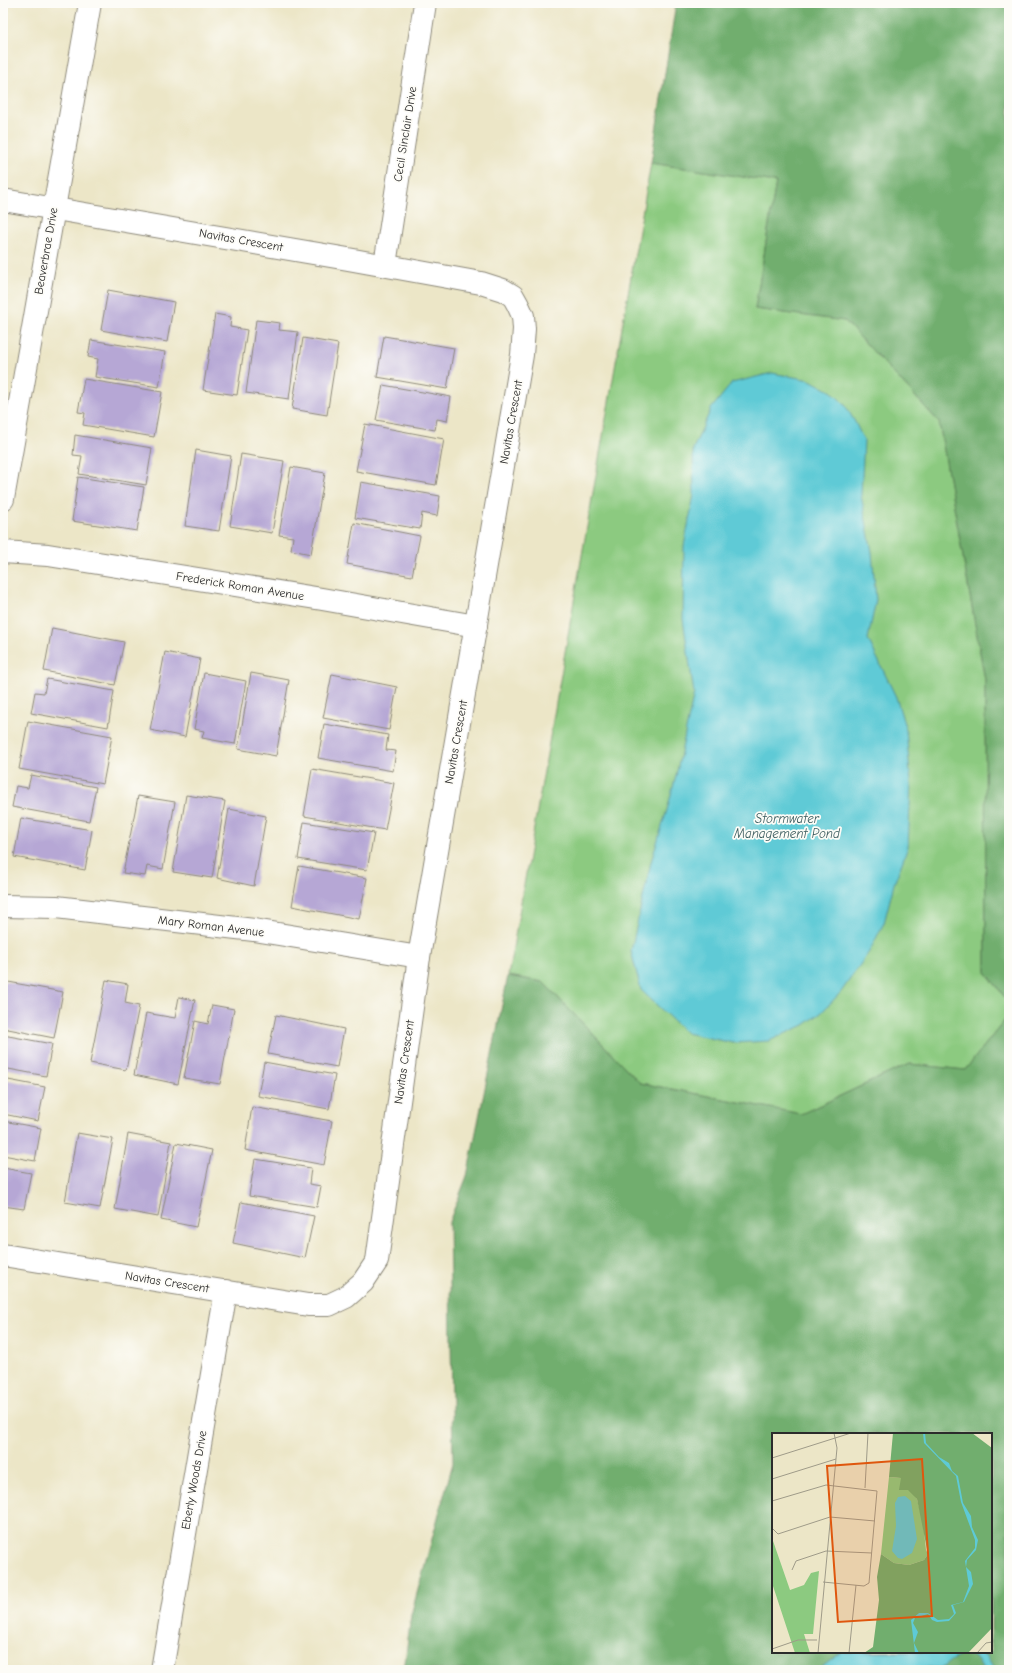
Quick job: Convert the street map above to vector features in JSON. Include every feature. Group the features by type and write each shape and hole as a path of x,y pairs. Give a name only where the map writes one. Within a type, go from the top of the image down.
{"street":[{"name":"Beaverbrae Drive","path":"3,499 90,3"},
{"name":"Cecil Sinclair Drive","path":"385,266 425,3"},
{"name":"Navitas Crescent","path":"3,200 481,283 503,290 516,300 523,316 524,329 522,355 418,957 377,1261 363,1282 346,1297 329,1305 308,1305 3,1255"},
{"name":"Frederick Roman Avenue","path":"3,552 48,555 476,626"},
{"name":"Mary Roman Avenue","path":"3,906 56,907 254,930 418,957"},
{"name":"Eberly Woods Drive","path":"162,1670 226,1291"}],"green space":[{"path":"676,3 1009,3 1009,1003 986,972 985,680 939,422 845,321 755,309 776,182 651,163"},
{"path":"651,163 776,182 755,309 845,321 939,422 985,680 986,972 1009,1003 1009,1015 965,1070 909,1064 801,1114 640,1083 543,982 508,976"},
{"path":"508,976 543,982 640,1083 801,1114 909,1064 965,1070 1009,1015 1009,1670 404,1670 411,1615 453,1463 449,1222 467,1176"}],"water":[{"name":"Stormwater Management Pond","path":"772,373 810,380 832,392 845,405 864,441 861,495 872,552 876,600 868,639 896,697 906,730 911,783 908,847 894,884 884,923 869,952 841,992 821,1013 804,1025 769,1041 733,1043 686,1033 641,990 631,951 651,862 676,776 694,693 683,619 684,546 694,495 693,449 711,409 732,383"},
{"path":"841,1653 980,1653 986,1657 993,1670 983,1670 976,1659 971,1656 962,1655 949,1662 942,1668 924,1667 919,1670 886,1670 884,1668 861,1670 818,1670"}],"building":[{"path":"108,290 174,302 167,342 101,330"},
{"path":"215,314 231,317 230,327 247,330 237,395 203,390"},
{"path":"256,320 280,323 279,330 298,332 289,399 246,393"},
{"path":"384,336 454,348 447,389 377,377"},
{"path":"303,338 338,344 327,415 292,409"},
{"path":"91,340 165,352 159,387 95,377 98,359 88,357"},
{"path":"84,379 162,392 154,437 83,425 85,413 78,412"},
{"path":"383,385 451,397 447,421 437,419 435,430 376,420"},
{"path":"365,424 444,439 436,485 356,471"},
{"path":"75,435 152,448 146,485 79,474 82,456 73,455"},
{"path":"196,450 231,456 219,531 185,526"},
{"path":"241,454 284,461 272,533 230,526"},
{"path":"291,467 325,473 311,554 291,550 293,537 279,535"},
{"path":"78,477 144,487 137,531 72,521"},
{"path":"361,482 440,496 437,516 422,513 420,529 355,518"},
{"path":"354,523 420,536 412,576 347,564"},
{"path":"52,628 124,642 115,685 44,671"},
{"path":"165,652 200,659 185,737 150,730"},
{"path":"204,673 246,681 235,744 202,738 204,731 194,729"},
{"path":"251,673 289,680 276,756 238,749"},
{"path":"332,674 397,687 389,730 323,718"},
{"path":"47,679 114,691 108,727 31,713 35,692 44,693"},
{"path":"28,721 112,736 103,784 19,769"},
{"path":"324,724 388,735 386,750 396,751 393,771 318,758"},
{"path":"312,769 394,783 385,830 304,816"},
{"path":"31,775 96,787 89,821 12,807 16,786 28,788"},
{"path":"186,795 225,801 212,878 173,872"},
{"path":"138,796 175,802 163,869 147,866 145,876 123,873"},
{"path":"229,809 266,816 254,886 217,878"},
{"path":"21,818 92,830 85,870 14,857"},
{"path":"304,822 374,833 367,870 298,859"},
{"path":"299,866 367,878 359,919 292,906"},
{"path":"106,980 128,984 125,1003 139,1006 126,1070 90,1063"},
{"path":"3,981 63,992 54,1038 3,1028"},
{"path":"179,997 195,1000 178,1084 134,1075 146,1013 175,1018"},
{"path":"212,1005 234,1009 220,1084 184,1078 195,1021 208,1024"},
{"path":"276,1015 344,1029 337,1067 268,1054"},
{"path":"3,1035 52,1044 46,1076 3,1068"},
{"path":"264,1062 335,1075 329,1109 258,1096"},
{"path":"3,1079 45,1087 38,1121 3,1114"},
{"path":"252,1107 332,1121 324,1165 245,1150"},
{"path":"3,1121 41,1128 35,1161 3,1155"},
{"path":"77,1133 113,1139 100,1208 65,1202"},
{"path":"128,1134 171,1142 158,1217 115,1209"},
{"path":"176,1143 212,1150 196,1227 161,1220"},
{"path":"255,1159 311,1168 309,1184 321,1186 317,1207 249,1196"},
{"path":"3,1168 31,1173 24,1209 3,1206"},
{"path":"241,1202 314,1216 305,1258 233,1243"}]}
